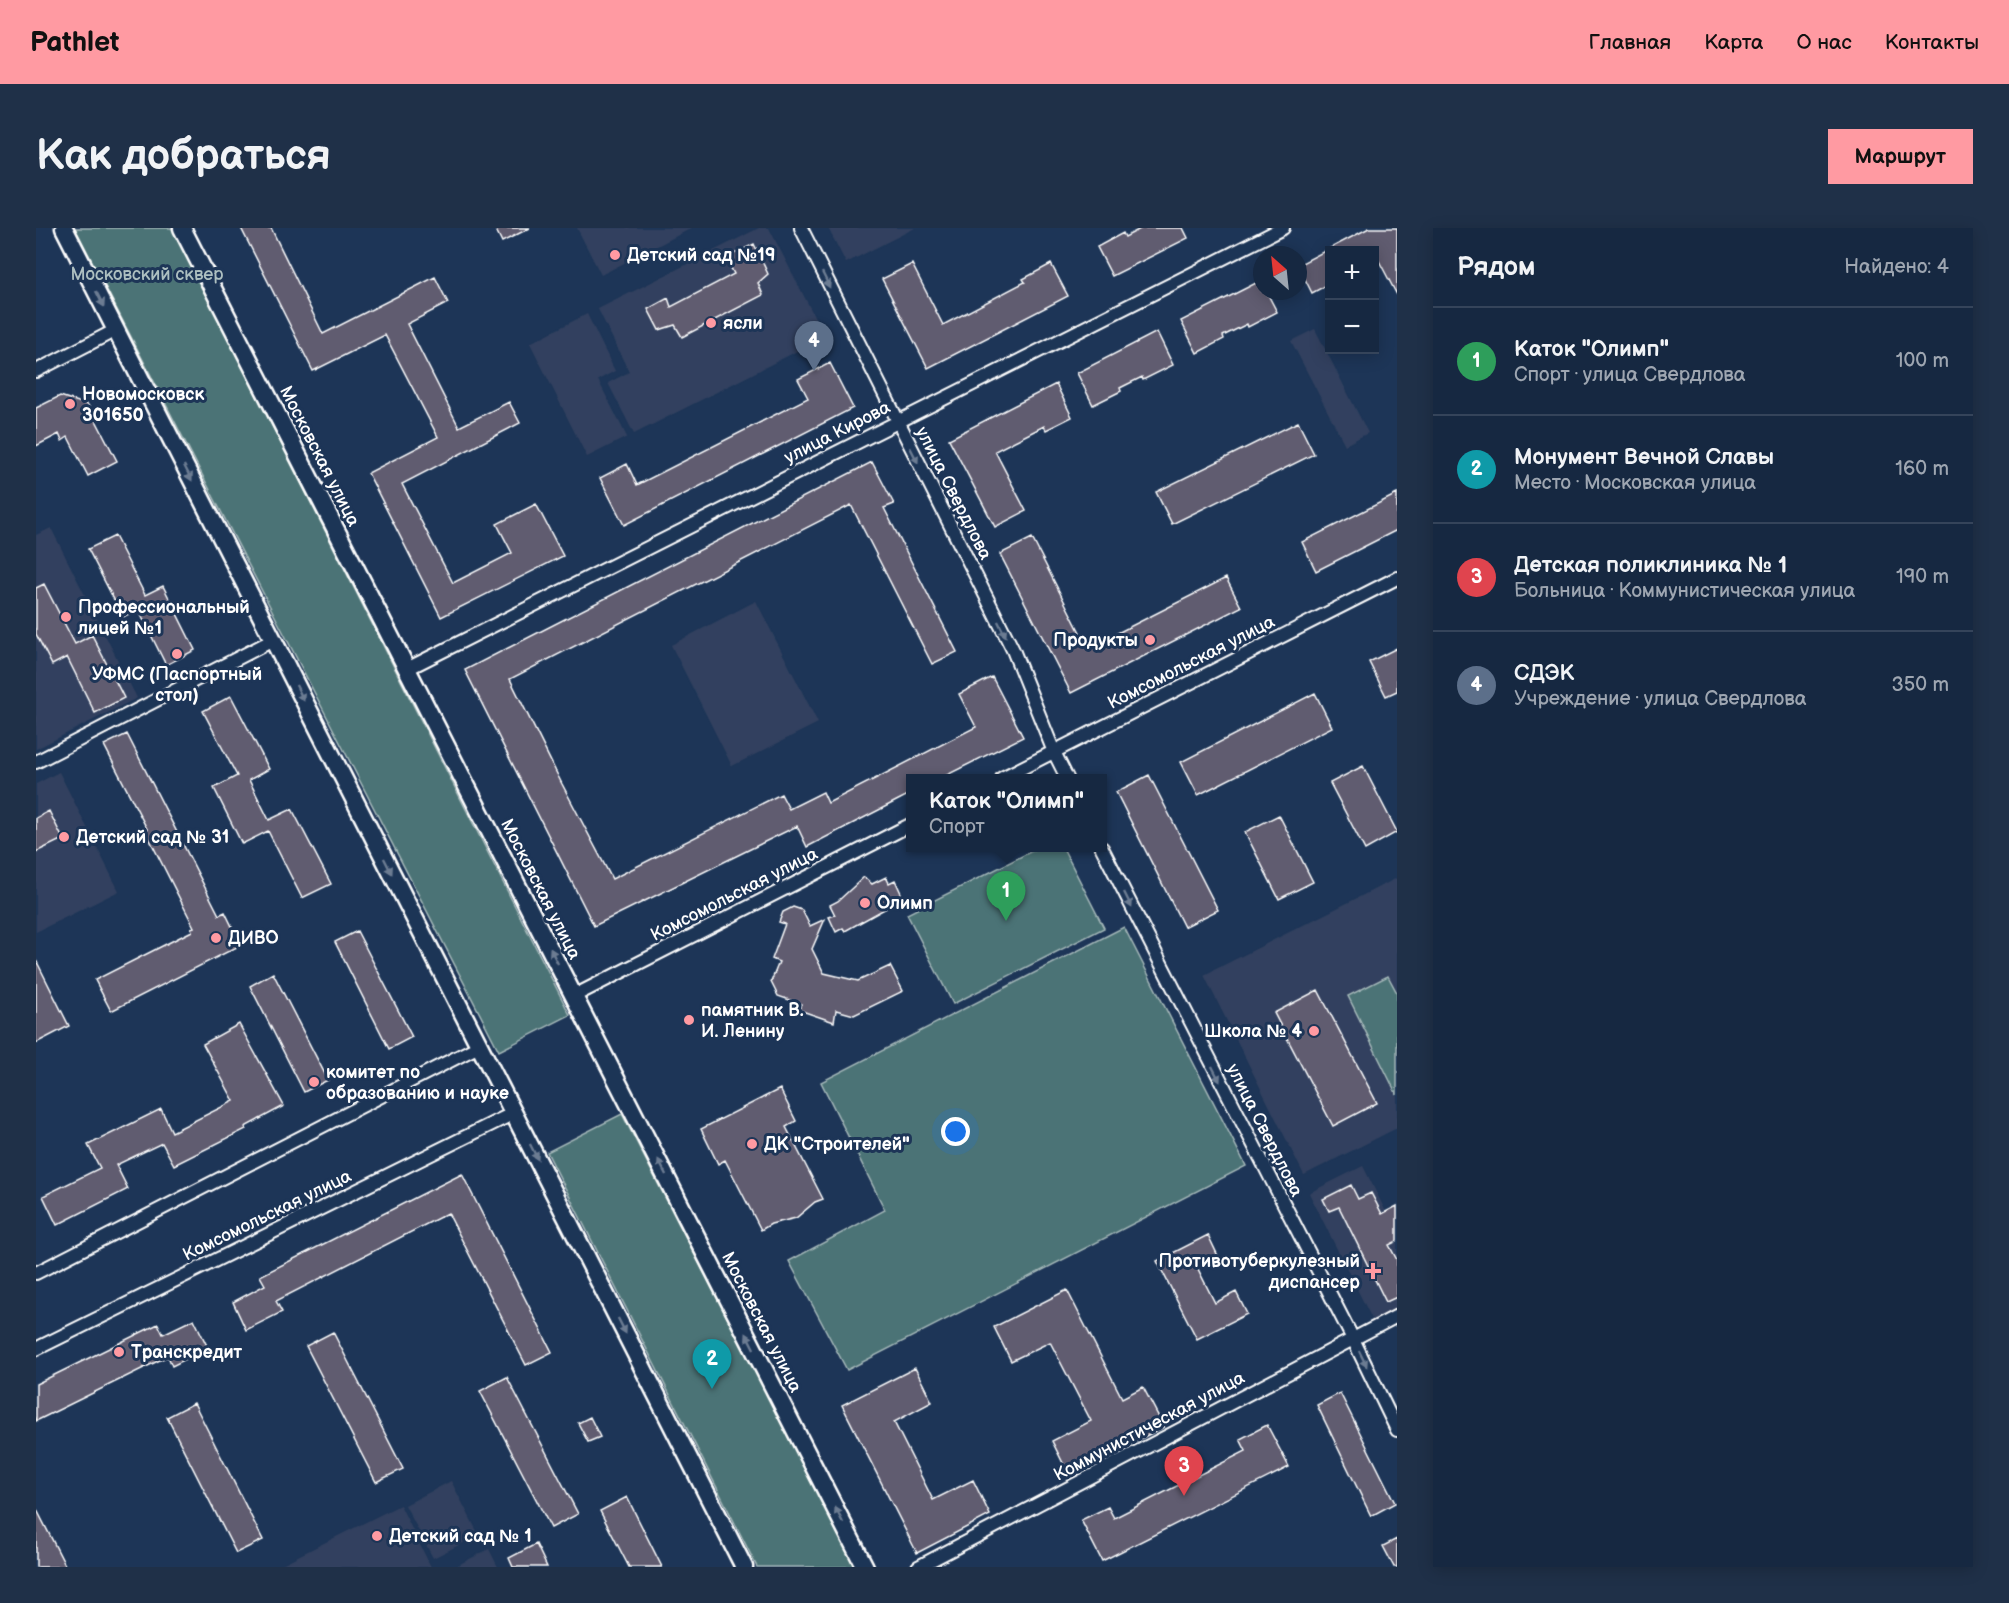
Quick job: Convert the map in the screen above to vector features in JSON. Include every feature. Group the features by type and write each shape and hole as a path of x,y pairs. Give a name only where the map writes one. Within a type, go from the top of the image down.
{"main road":[{"path":"64,228 744,1567"},
{"name":"Московская улица","path":"182,228 865,1567"}],"street":[{"name":"улица Свердлова","path":"801,228 1013,650 1065,774"},
{"name":"улица Кирова","path":"407,669 1283,228"},
{"path":"36,371 116,330"},
{"name":"Комсомольская улица","path":"1010,774 1397,578"},
{"path":"36,762 273,640"},
{"name":"Комсомольская улица","path":"574,996 906,827"},
{"name":"улица Свердлова","path":"1104,852 1353,1339 1397,1430"},
{"path":"36,1273 479,1046"},
{"name":"Комсомольская улица","path":"36,1349 514,1113"},
{"name":"Коммунистическая улица","path":"918,1567 1397,1316"}],"shaded area":[{"name":"Детский сад №19","path":"577,228 692,228 601,275"},
{"name":"ясли","path":"759,228 769,228 825,337 634,434 608,383 629,372 598,309"},
{"path":"828,228 915,228 846,263"},
{"path":"587,314 615,371 598,380 627,437 587,457 530,343"},
{"path":"1315,329 1325,349 1325,354 1328,354 1368,433 1345,445 1291,341"},
{"name":"Профессиональный лицей №1","path":"51,528 137,698 36,749 36,535"},
{"path":"756,601 818,723 732,766 671,645"},
{"name":"Детский сад № 31","path":"59,772 119,891 36,932 36,784"},
{"name":"Школа № 4","path":"1397,878 1397,1128 1304,1175 1204,975"},
{"name":"Противотуберкулезный диспансер","path":"1363,1166 1397,1234 1397,1309 1373,1321 1309,1193"},
{"path":"451,1481 479,1535 433,1558 405,1505"},
{"name":"Детский сад № 1","path":"400,1505 431,1567 276,1567"},
{"name":"Детский сад № 1","path":"489,1549 498,1567 454,1567"}],"green space":[{"name":"Московский сквер","path":"75,228 172,228 570,1015 499,1051"},
{"path":"1030,852 1065,852 1104,928 953,1004 907,914"},
{"path":"1124,927 1246,1166 847,1370 789,1261 885,1210 821,1082"},
{"path":"1388,976 1397,993 1397,1095 1348,996"},
{"path":"622,1114 856,1567 757,1567 547,1152"}],"building":[{"path":"241,228 271,228 323,334 435,277 448,303 407,324 459,427 509,402 520,423 402,484 453,583 512,553 497,524 536,504 563,556 441,617 368,473 438,437 385,335 313,371"},
{"path":"495,228 530,228 502,242"},
{"path":"1142,228 1183,228 1188,238 1112,276 1097,247 1123,233 1125,237"},
{"path":"1369,228 1397,228 1397,295 1379,261 1379,246 1334,246"},
{"path":"754,244 768,274 758,283 763,295 682,337 675,325 659,330 648,309 668,298 671,307 734,274 726,258"},
{"path":"1325,251 1325,286 1312,293 1307,283 1307,260"},
{"path":"912,264 943,325 1025,282 1023,279 1051,264 1068,296 928,368 882,279"},
{"path":"1253,285 1253,300 1271,300 1277,312 1248,327 1247,324 1223,336 1224,339 1197,353 1181,321"},
{"path":"1157,332 1173,365 1143,380 1142,377 1120,388 1121,391 1093,405 1077,373"},
{"path":"830,363 853,408 624,525 600,478 627,464 637,485 808,398 798,379"},
{"path":"1056,384 1072,417 1046,430 1044,426 995,451 1026,511 995,527 949,439"},
{"path":"60,396 88,405 117,461 88,476 68,437 62,441 59,434 36,446 36,408"},
{"path":"1298,422 1314,454 1172,524 1156,492"},
{"path":"872,462 894,504 884,508 957,652 932,664 851,505 510,679 612,879 781,794 789,809 823,792 828,803 976,727 959,694 992,677 1023,737 949,774 906,774 906,796 807,847 797,826 594,926 465,670"},
{"path":"1397,494 1397,530 1316,571 1302,542"},
{"path":"115,536 145,595 163,586 195,650 166,665 138,609 123,617 88,549"},
{"path":"1032,538 1088,648 1226,578 1241,607 1071,693 1000,554"},
{"path":"44,584 75,644 92,635 124,698 95,713 67,657 52,665 36,634 36,588"},
{"path":"1397,648 1397,691 1386,696 1369,662"},
{"path":"1315,693 1332,727 1198,795 1181,762"},
{"path":"231,696 269,769 249,780 269,820 292,809 331,884 302,898 268,831 242,844 214,788 237,776 203,711"},
{"path":"127,734 219,915 225,912 241,945 111,1011 95,980 192,931 191,928 194,927 104,745"},
{"path":"1363,766 1397,832 1365,850 1330,783"},
{"path":"1149,775 1218,910 1184,927 1116,792"},
{"path":"49,811 63,839 36,852 36,818"},
{"path":"1279,815 1313,882 1279,899 1245,832"},
{"name":"Олимп","path":"864,877 872,884 886,877 889,883 895,880 901,893 899,901 845,931 843,928 836,932 829,917 835,915 830,905 838,901"},
{"path":"793,907 802,910 810,926 825,919 812,949 824,973 858,981 890,966 903,991 854,1015 836,1010 834,1022 799,1010 801,1004 778,996 771,982 779,962 772,959 785,924 779,922 783,912"},
{"path":"357,931 412,1037 389,1049 335,942"},
{"path":"36,960 69,1026 36,1043"},
{"path":"273,973 328,1080 304,1092 250,986"},
{"path":"1318,990 1377,1103 1333,1126 1274,1013"},
{"path":"239,1024 284,1106 245,1127 246,1129 174,1165 162,1143 116,1165 128,1189 57,1225 43,1196 100,1168 88,1145 161,1109 172,1132 234,1101 203,1044"},
{"name":"ДК \"Строителей\"","path":"780,1089 796,1121 786,1127 823,1199 815,1202 796,1218 771,1224 761,1230 725,1160 718,1164 701,1129"},
{"path":"462,1174 552,1352 526,1365 448,1213 276,1301 282,1312 246,1330 233,1302 265,1285 260,1276"},
{"path":"1351,1185 1358,1199 1371,1193 1382,1214 1397,1206 1397,1241 1389,1245 1397,1260 1397,1297 1386,1302 1339,1207 1329,1211 1323,1199"},
{"path":"1208,1235 1218,1256 1197,1267 1215,1303 1236,1292 1247,1314 1197,1339 1157,1261"},
{"path":"1067,1290 1122,1398 1143,1387 1164,1427 1069,1475 1052,1441 1091,1421 1050,1342 1011,1361 994,1327"},
{"path":"194,1319 208,1348 172,1366 168,1356 36,1421 36,1384 158,1324 163,1334"},
{"path":"333,1332 403,1469 376,1482 306,1346"},
{"path":"915,1368 932,1402 894,1422 933,1500 973,1480 990,1515 917,1553 842,1405"},
{"path":"507,1377 578,1514 551,1528 480,1391"},
{"path":"1340,1393 1395,1503 1371,1516 1317,1405"},
{"path":"194,1403 263,1540 236,1553 167,1417"},
{"path":"590,1417 600,1437 588,1442 578,1423"},
{"path":"1267,1425 1289,1467 1102,1561 1081,1520 1108,1507 1114,1518 1246,1451 1240,1439"},
{"path":"627,1497 662,1567 629,1567 600,1511"},
{"path":"36,1508 66,1567 36,1567"},
{"path":"1397,1539 1397,1567 1394,1567 1383,1546"},
{"path":"536,1544 547,1567 513,1567 509,1558"}],"place":[{"name":"Детский сад №19","path":"615,255"},
{"name":"ясли","path":"711,323"},
{"name":"СДЭК","path":"814,371"},
{"name":"Новомосковск 301650","path":"70,404"},
{"name":"Профессиональный лицей №1","path":"66,617"},
{"name":"Продукты","path":"1150,640"},
{"name":"УФМС (Паспортный стол)","path":"177,654"},
{"name":"Детский сад № 31","path":"64,837"},
{"name":"Олимп","path":"865,903"},
{"name":"Каток \"Олимп\"","path":"1006,921"},
{"name":"ДИВО","path":"216,938"},
{"name":"памятник В. И. Ленину","path":"689,1020"},
{"name":"Школа № 4","path":"1314,1031"},
{"name":"комитет по образованию и науке","path":"314,1082"},
{"name":"ДК \"Строителей\"","path":"752,1144"},
{"name":"Противотуберкулезный диспансер","path":"1373,1271"},
{"name":"Транскредит","path":"119,1352"},
{"name":"Монумент Вечной Славы","path":"712,1389"},
{"name":"Детская поликлиника № 1","path":"1184,1496"},
{"name":"Детский сад № 1","path":"377,1536"}]}
